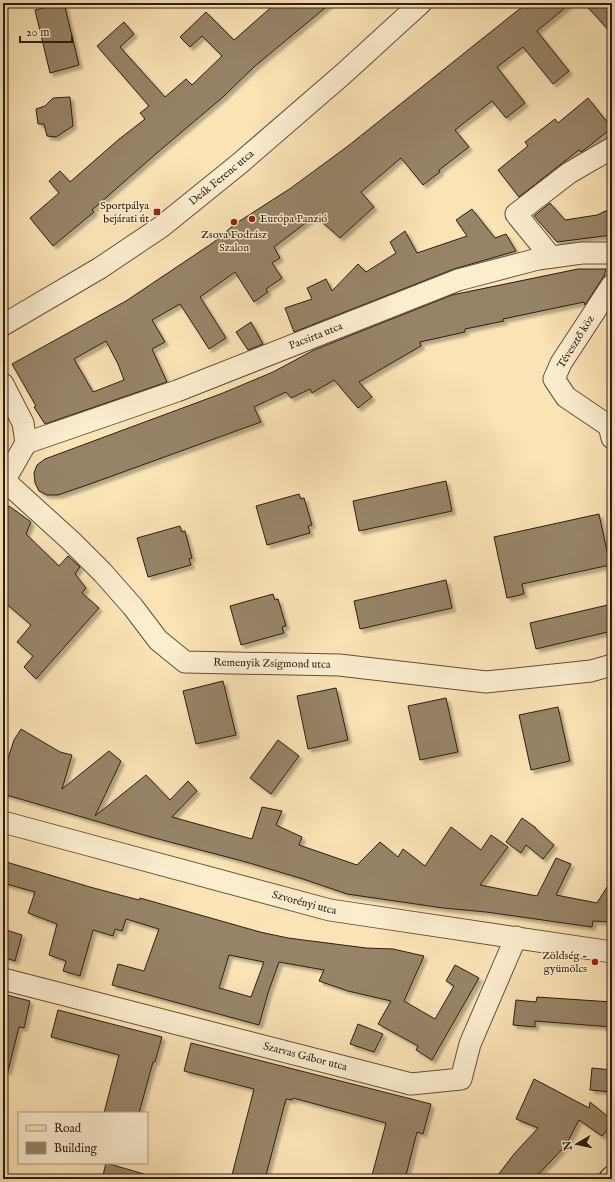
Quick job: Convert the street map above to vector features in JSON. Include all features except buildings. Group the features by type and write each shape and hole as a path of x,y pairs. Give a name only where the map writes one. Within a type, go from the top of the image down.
{"street":[{"name":"Deák Ferenc utca","path":"3,325 100,268 161,228 239,164 342,75 421,3"},
{"path":"551,257 516,214 569,173 612,148"},
{"name":"Pacsirta utca","path":"26,443 177,391 458,280 538,259 582,253 612,253"},
{"name":"Tévesztő köz","path":"612,285 561,363 554,379 566,396 609,426 612,438"},
{"path":"3,384 23,423 26,443 4,482"},
{"name":"Remenyik Zsigmond utca","path":"4,482 103,573 133,607 158,640 185,662 339,665 486,682 591,671 612,665"},
{"name":"Szvorényi utca","path":"3,822 330,910 612,952"},
{"name":"Szarvas Gábor utca","path":"3,979 411,1084 461,1079 470,1044 516,937"}],"place":[{"name":"Sportpálya bejárati út","path":"157,212"},
{"name":"Európa Panzió","path":"252,219"},
{"name":"Zsova Fodrász Szalon","path":"234,222"},
{"name":"Zöldség - gyümölcs","path":"595,962"}]}
